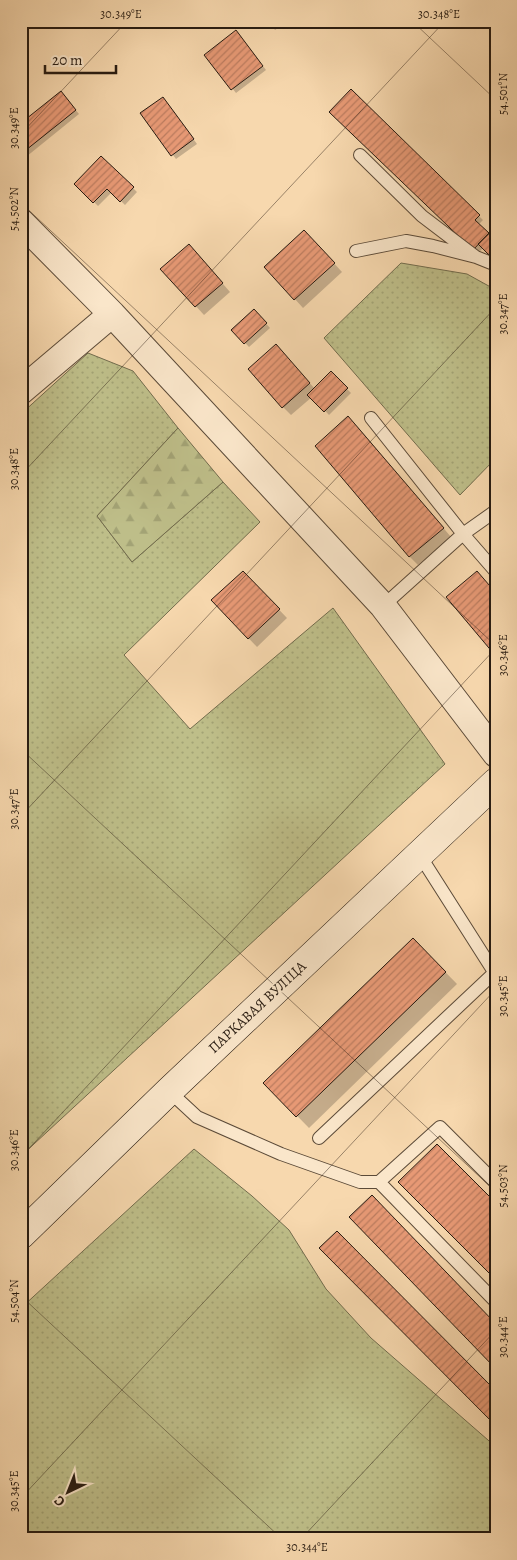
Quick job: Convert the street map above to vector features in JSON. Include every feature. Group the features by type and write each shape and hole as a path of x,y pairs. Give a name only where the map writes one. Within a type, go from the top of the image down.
{"street":[{"path":"21,222 112,314 383,606 496,754"},
{"path":"21,391 112,314"},
{"name":"ПАРКАВАЯ ВУЛІЦА","path":"21,1235 169,1091 496,782"}],"lane":[{"path":"360,155 422,216 476,257"},
{"path":"356,252 406,241 476,257 496,265"},
{"path":"371,418 463,534 496,572"},
{"path":"383,606 463,534 494,512"},
{"path":"319,1138 495,974 418,854"},
{"path":"169,1091 197,1117 281,1154 360,1182 379,1182 440,1127 496,1183"},
{"path":"379,1182 496,1302"}],"green space":[{"path":"401,263 467,274 496,290 496,458 460,495 324,338"},
{"path":"88,353 133,371 178,428 97,516 132,562 223,482 260,522 124,655 190,729 333,608 445,764 21,1156 21,414"},
{"path":"178,428 223,482 132,562 97,516"},
{"path":"194,1149 252,1196 289,1230 326,1289 371,1338 496,1447 496,1539 21,1539 21,1308"}],"building":[{"path":"266,21 279,21 270,27"},
{"path":"236,30 263,66 231,90 204,55"},
{"path":"351,89 480,215 475,220 489,233 473,250 329,112"},
{"path":"61,91 76,110 21,154 21,123"},
{"path":"163,97 194,139 171,156 140,113"},
{"path":"101,156 134,187 120,202 107,189 93,203 74,184"},
{"path":"496,227 496,252 491,257 478,244"},
{"path":"304,230 335,263 294,300 264,267"},
{"path":"189,244 223,283 195,307 160,269"},
{"path":"254,309 267,323 244,344 231,330"},
{"path":"276,344 310,383 282,408 248,369"},
{"path":"331,371 348,388 324,412 307,395"},
{"path":"348,416 444,528 409,557 315,446"},
{"path":"243,571 280,609 248,639 211,600"},
{"path":"477,571 496,593 496,653 494,654 446,597"},
{"path":"413,938 446,972 296,1117 263,1083"},
{"path":"437,1144 496,1203 496,1280 398,1182"},
{"path":"372,1195 496,1324 496,1369 349,1217"},
{"path":"337,1231 496,1391 496,1426 319,1248"}]}
